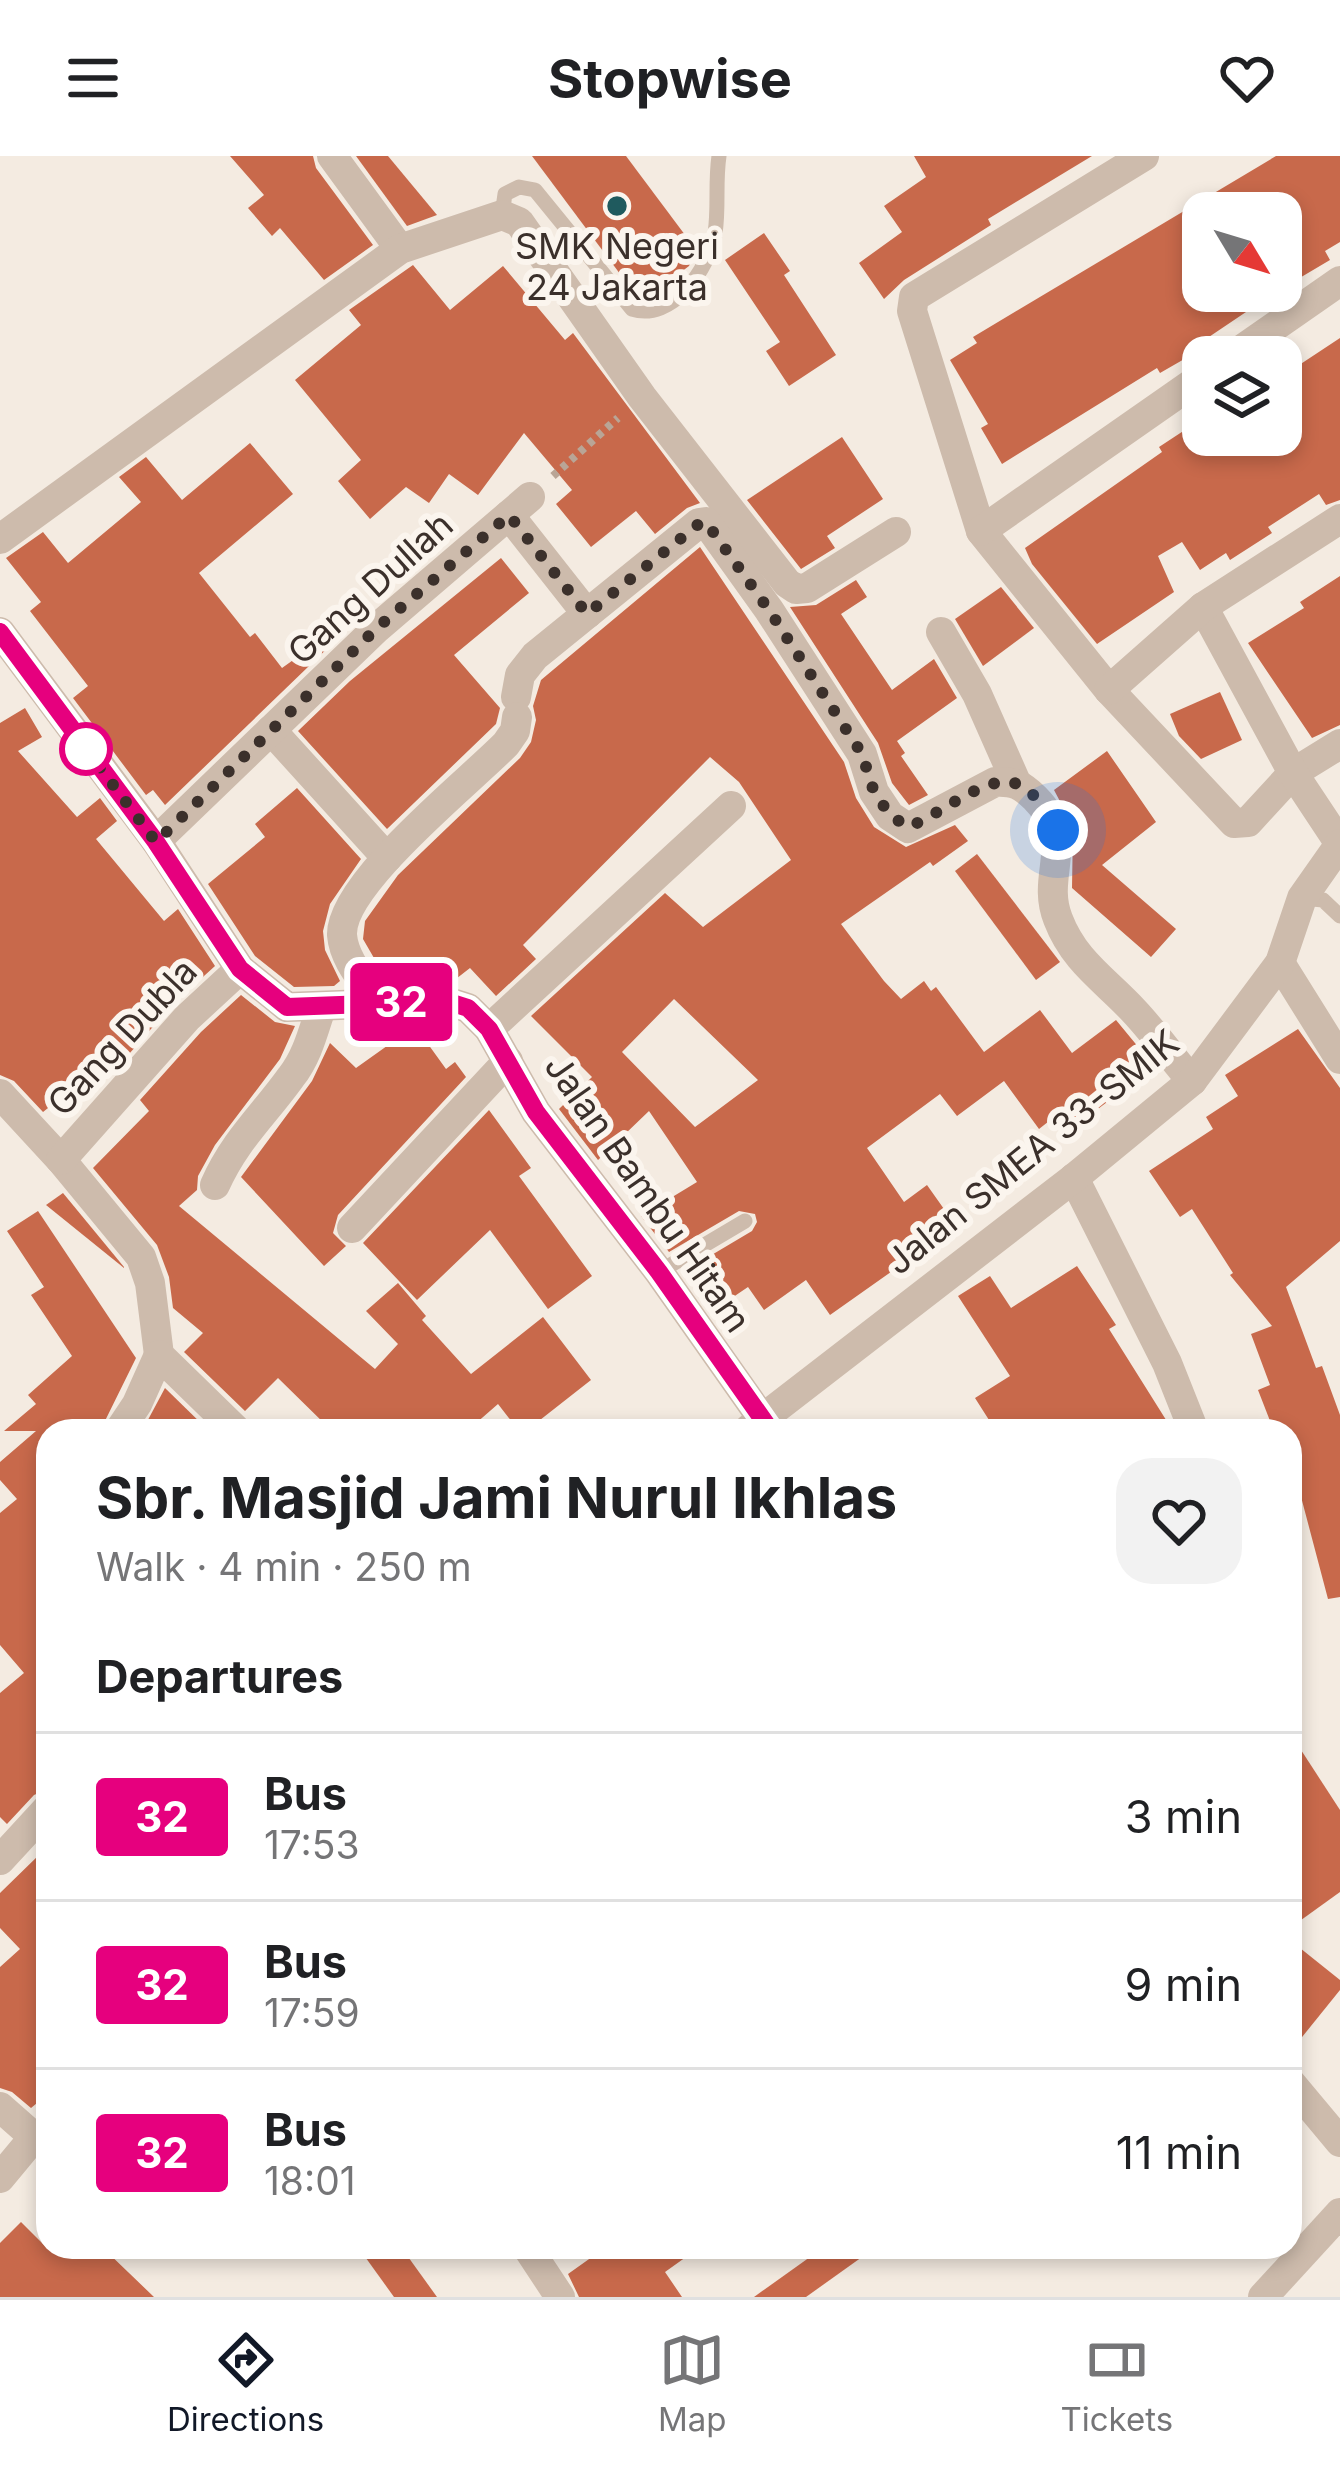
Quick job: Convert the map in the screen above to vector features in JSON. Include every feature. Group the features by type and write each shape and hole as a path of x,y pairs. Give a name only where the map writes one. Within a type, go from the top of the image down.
{"street":[{"path":"332,156 400,249"},
{"path":"1144,156 914,297 912,311 980,531 1109,691 1234,823 1248,822 1293,773 1340,744"},
{"path":"0,539 400,249 502,215 519,222 642,397 796,589"},
{"path":"1261,336 1340,281"},
{"path":"980,531 1182,391"},
{"path":"520,506 587,614"},
{"name":"Gang Dullah","path":"156,842 377,628 520,506"},
{"path":"1109,691 1203,607 1340,519"},
{"path":"377,1001 349,959 342,933 351,904 387,858 514,731 517,684 526,666 700,523 713,527 769,610 862,754 874,792 899,824 908,827 922,822 995,782 1016,782"},
{"path":"769,610 796,589 807,588 896,532"},
{"path":"1203,607 1293,773 1340,844"},
{"name":"Jalan Bambu Hitam","path":"0,632 156,842 240,969 287,1007 446,1001 468,1008 489,1029 536,1112 659,1272 754,1419"},
{"path":"941,632 977,694 1016,782 1048,812 1058,830 1055,914 1075,956 1134,1010 1192,1081"},
{"path":"271,730 387,858"},
{"path":"489,1029 731,806"},
{"name":"Jalan SMEA 33-SMIK","path":"768,1419 1192,1081 1280,963 1302,898 1340,844"},
{"path":"1280,963 1340,1059"},
{"name":"Gang Dubla","path":"62,1160 187,1018 240,969"},
{"path":"215,1186 230,1151 306,1053 320,1008"},
{"path":"352,1228 508,1060"},
{"path":"0,1094 62,1160 141,1257 150,1283 158,1354 127,1419"},
{"path":"1074,1178 1167,1363 1189,1419"},
{"path":"158,1354 225,1419"},
{"path":"0,1860 36,1821"},
{"path":"1302,2096 1340,2142"},
{"path":"0,2107 36,2134"},
{"path":"0,2178 36,2143"},
{"path":"1302,2254 1340,2213"},
{"path":"535,2259 560,2297"},
{"path":"1263,2297 1298,2259"}],"lane":[{"path":"502,215 506,194 519,188 535,190 632,309 659,310 694,281 715,235 719,156"},
{"path":"1302,898 1323,900 1340,916"},
{"path":"659,1272 746,1221"}],"path":[{"path":"520,506 642,397"}],"building":[{"path":"230,156 313,156 316,168 373,245 324,280 280,228 272,236 248,208 264,195"},
{"path":"356,156 388,156 437,215 407,226"},
{"name":"SMK Negeri 24 Jakarta","path":"532,156 626,156 697,251 689,266 646,299 638,298"},
{"path":"914,156 1092,156 988,219 991,225 904,280 884,299 859,263 902,232 884,206 926,177"},
{"path":"1276,156 1340,156 1340,242 1325,251 1330,260 1302,277 1302,192 1216,192"},
{"path":"1182,212 1182,312 1246,312 1210,336 1182,336 1182,360 1160,373 1157,368 1002,464 981,428 988,424 950,360 977,343 973,337"},
{"path":"764,233 790,271 784,275 836,355 789,386 766,351 780,342 725,260"},
{"path":"413,265 450,310 503,266 565,340 573,333 700,503 655,534 636,511 591,547 556,504 572,490 524,433 478,495 449,474 429,503 406,487 370,519 338,481 361,460 295,380 361,325 349,310"},
{"path":"1340,338 1340,500 1326,505 1319,494 1268,527 1272,533 1230,560 1226,553 1200,570 1182,542 1158,556 1174,592 1097,644 1032,564 1025,548 1162,452 1159,447 1182,432 1182,456 1302,456 1302,363"},
{"path":"842,437 883,499 827,536 835,548 801,569 747,500"},
{"path":"250,443 293,494 199,573 250,637 255,633 282,668 331,633 336,640 165,805 153,790 146,795 73,698 88,686 30,611 41,602 6,558 43,532 68,563 141,502 119,477 146,457 182,500"},
{"path":"700,547 844,762 856,798 874,827 906,847 955,825 968,841 841,924 884,981 901,999 924,981 931,991 936,987 984,1052 1040,1010 1072,1053 1116,1020 1158,1071 1138,1086 1135,1081 1070,1130 1058,1114 1039,1129 1004,1081 957,1116 940,1094 867,1148 904,1202 927,1185 956,1226 830,1315 806,1280 764,1310 748,1287 711,1312 683,1272 752,1231 755,1214 739,1211 669,1252 641,1216 697,1182 649,1111 598,1160 559,1109 592,1077 531,1016 665,893 703,927 791,860 739,782 710,757 523,945 536,959 496,996 470,968 452,982 389,984 363,939 365,921 398,875 531,742 536,720 533,706 541,680","holes":["674,999 758,1080 695,1127 622,1052"]},
{"path":"501,558 529,593 454,655 500,708 496,724 387,829 298,731 350,681"},
{"path":"1340,576 1340,725 1312,738 1248,643 1304,608 1300,602"},
{"path":"856,580 867,597 841,614 892,690 934,659 957,698 897,741 905,753 901,756 928,795 909,805 892,783 878,743 790,607 816,605"},
{"path":"1001,587 1034,628 983,666 955,619"},
{"path":"1220,692 1242,740 1201,759 1179,736 1170,714"},
{"path":"25,708 42,737 18,751 77,817 100,798 117,821 96,839 164,921 178,909 215,966 172,1005 115,1070 107,1061 43,1112 14,1081 0,1075 0,723"},
{"path":"1107,751 1156,822 1102,865 1176,929 1151,957 1072,888 1073,826 1054,790"},
{"path":"297,788 361,859 330,904 323,931 325,950 340,981 334,986 294,987 255,956 208,884 265,837 255,824"},
{"path":"977,854 1060,962 1036,980 955,871"},
{"path":"241,995 275,1022 295,1026 280,1059 215,1145 198,1176 197,1190 179,1206 375,1369 398,1344 366,1311 398,1283 426,1316 422,1320 471,1374 543,1317 591,1380 541,1419 510,1419 498,1404 481,1419 320,1419 278,1378 245,1411 184,1352 203,1333 173,1308 169,1277 157,1245 93,1168 149,1111 140,1100"},
{"path":"415,1026 446,1069 455,1062 466,1077 338,1215 333,1233 346,1246 324,1266 241,1177 312,1081 330,1043 356,1068"},
{"path":"1298,1029 1340,1088 1340,1241 1286,1287 1316,1368 1322,1366 1340,1415 1340,1597 1328,1599 1302,1501 1302,1419 1269,1419 1258,1390 1270,1385 1251,1334 1272,1326 1230,1275 1192,1209 1180,1217 1149,1171 1213,1129 1206,1117 1238,1096 1225,1075"},
{"path":"489,1110 531,1168 519,1176 592,1276 548,1309 490,1230 417,1300 363,1243"},
{"path":"63,1193 124,1267 124,1268 46,1205"},
{"path":"38,1211 136,1358 106,1419 36,1419 36,1431 4,1431 36,1404 28,1395 72,1356 31,1295 44,1287 7,1231"},
{"path":"1077,1266 1116,1325 1109,1329 1165,1419 988,1419 975,1398 1010,1376 958,1296 990,1276 1011,1308"},
{"path":"165,1388 197,1419 148,1419"},
{"path":"36,1431 36,1794 7,1824 0,1817 0,1693 24,1673 0,1645 0,1513 17,1499 0,1480 0,1462"},
{"path":"1302,1751 1340,1810 1340,1892 1302,1919"},
{"path":"36,1858 36,2104 31,2108 0,2088 0,1967 20,1949 0,1928 0,1893"},
{"path":"1302,1950 1340,1980 1340,1990 1302,2037"},
{"path":"21,2222 36,2237 36,2259 114,2259 154,2297 0,2297 0,2243"},
{"path":"367,2259 410,2259 437,2297 394,2297"},
{"path":"589,2259 683,2259 665,2272 682,2297 579,2297 568,2274"},
{"path":"807,2259 859,2259 806,2297 754,2297"}],"bus line":[{"name":"32","path":"0,632 156,842 240,969 270,996 287,1007 320,1008 377,1001 446,1001 468,1008 489,1029 536,1112 659,1272 762,1419"}],"place":[{"name":"SMK Negeri 24 Jakarta","path":"617,206"}],"route":[{"path":"86,749 80,741 156,842 377,628 509,515 587,614 706,522 862,754 874,792 899,824 908,827 922,822 995,782 1007,781 1026,789 1058,830"}]}
